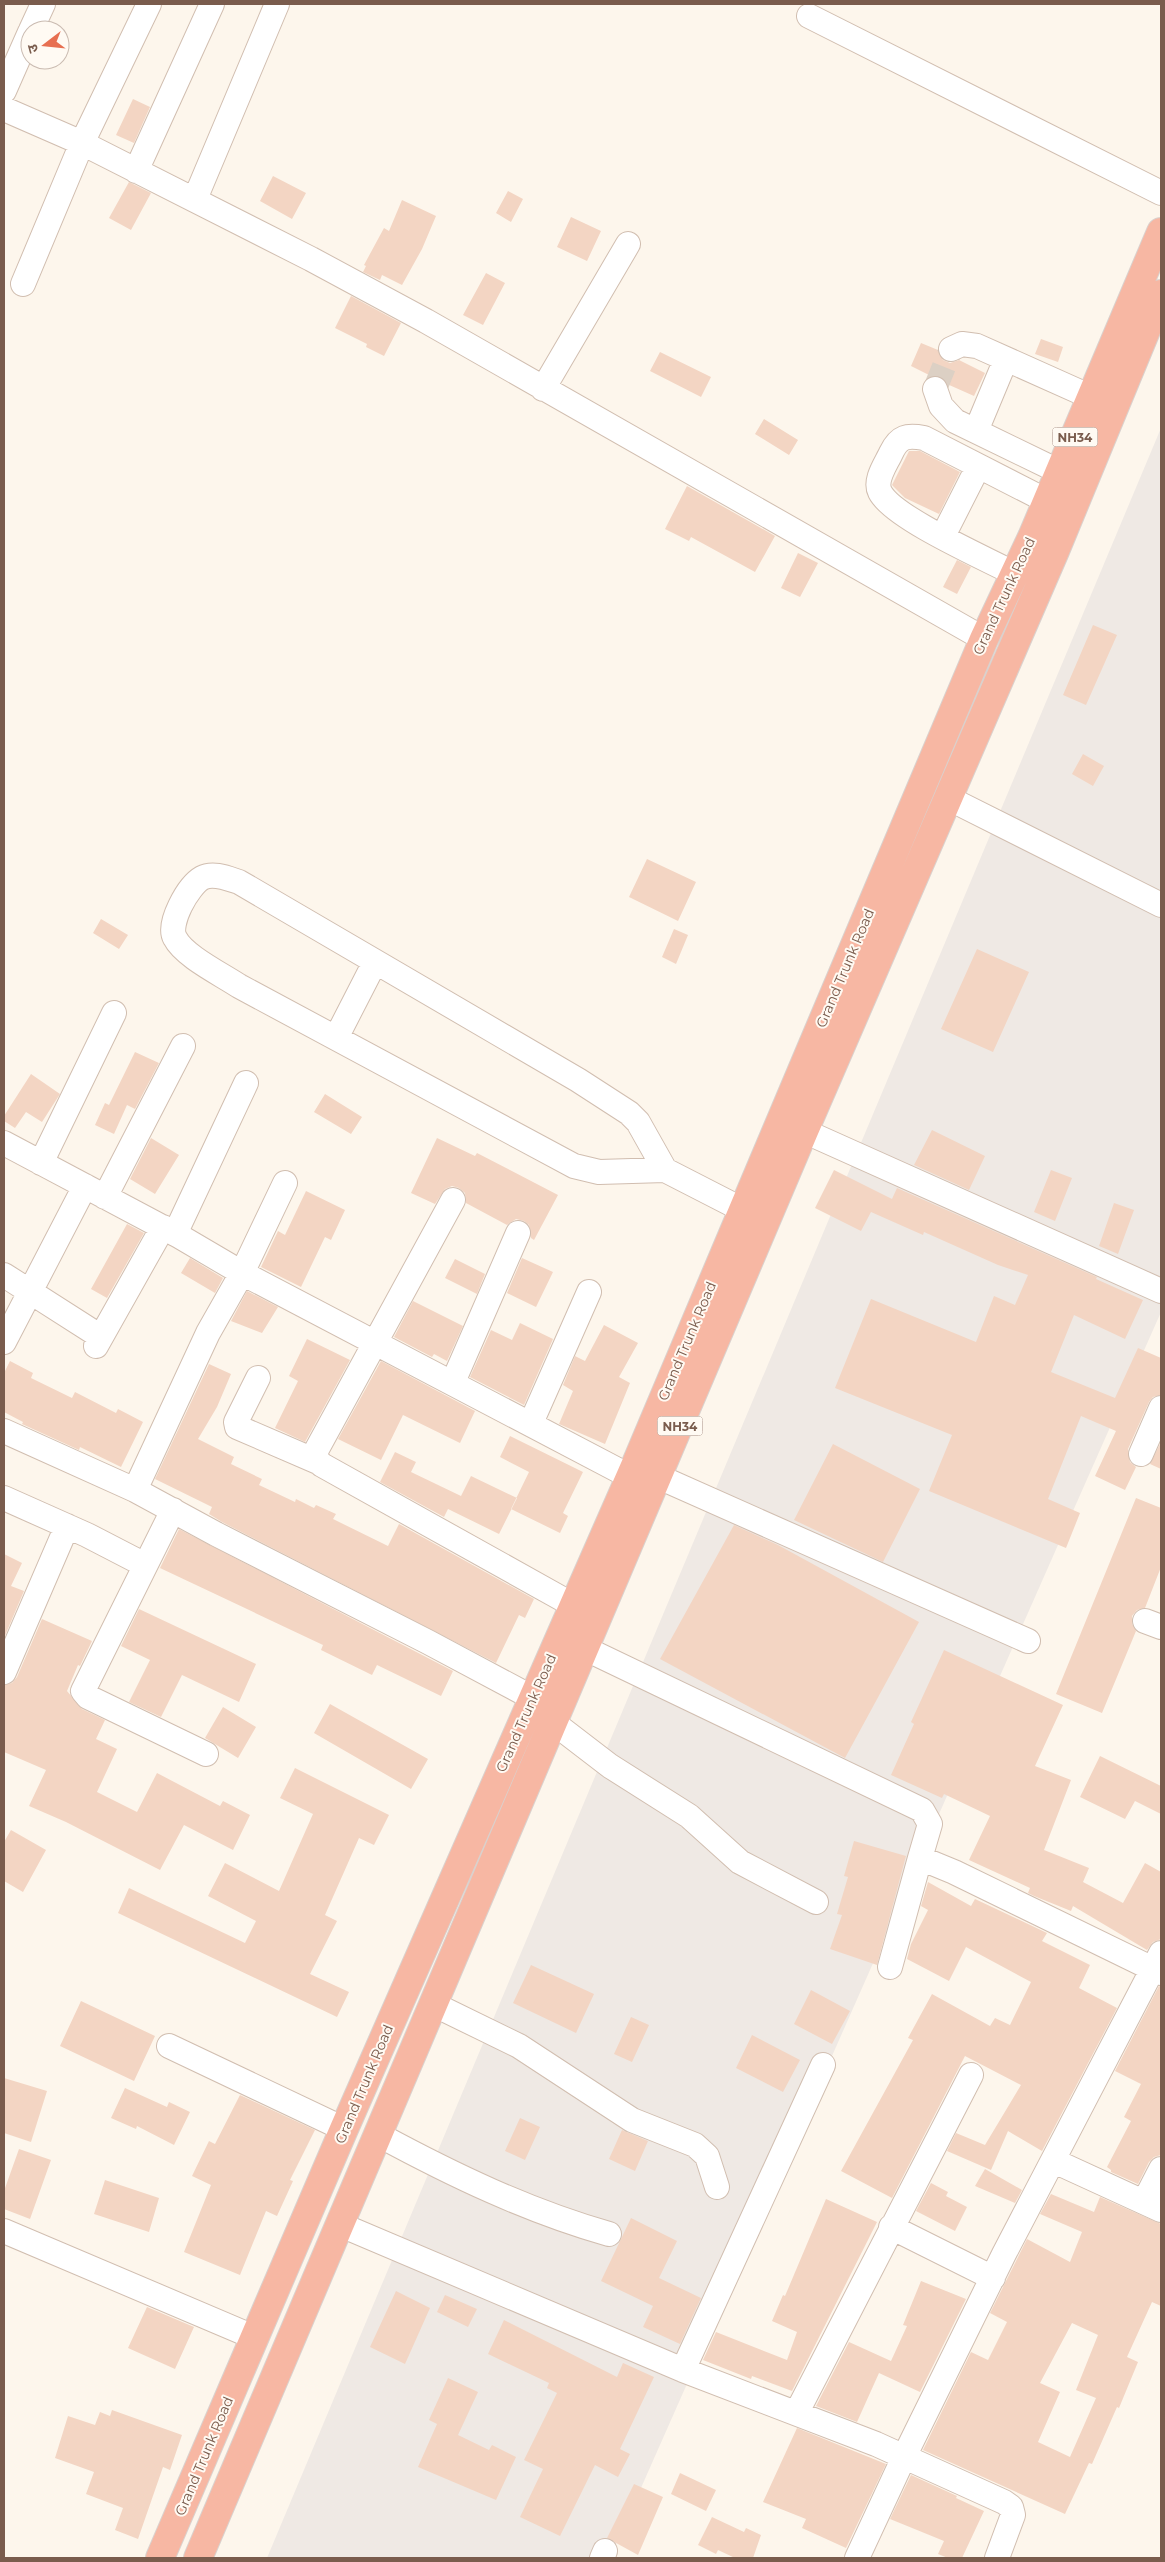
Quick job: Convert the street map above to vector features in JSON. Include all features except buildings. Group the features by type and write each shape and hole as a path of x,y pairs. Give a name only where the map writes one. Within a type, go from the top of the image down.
{"highway":[{"name":"Grand Trunk Road","path":"160,2558 256,2338 344,2129 629,1476 984,639 1060,472 1161,232"},
{"name":"Grand Trunk Road","path":"198,2558 435,2005 804,1131 948,798 1161,294"}],"street":[{"path":"35,20 43,4"},
{"path":"23,284 82,143 148,4"},
{"path":"136,171 212,4"},
{"path":"195,199 277,4"},
{"path":"809,16 1161,193"},
{"path":"4,91 20,54"},
{"path":"4,109 82,143 195,199 410,313 984,639"},
{"path":"543,389 628,244"},
{"path":"951,349 962,344 977,346 1091,397"},
{"path":"976,431 1006,359"},
{"path":"935,389 941,406 955,421 1060,472"},
{"path":"1015,574 943,536 889,503 879,491 879,479 894,447 901,438 908,435 924,438 1047,501"},
{"path":"943,536 978,467"},
{"path":"948,798 1161,905"},
{"path":"665,1170 646,1133 629,1113 578,1080 376,962 227,878 212,876 202,878 186,894 173,924 173,936 179,945 239,986 574,1166 599,1172 665,1170 743,1210"},
{"path":"336,1038 376,962"},
{"path":"41,1163 114,1013"},
{"path":"4,1342 29,1290 95,1192 183,1046"},
{"path":"4,1275 29,1290 99,1341 169,1231 246,1083"},
{"path":"804,1131 1161,1291"},
{"path":"4,1143 169,1231 242,1273 377,1342 629,1476"},
{"path":"135,1490 208,1333 242,1273 285,1183"},
{"path":"318,1462 315,1458 317,1449 453,1200"},
{"path":"453,1382 518,1233"},
{"path":"531,1423 589,1292"},
{"path":"258,1378 236,1422 237,1427 318,1462 573,1606"},
{"path":"1141,1454 1161,1408"},
{"path":"4,1431 135,1490 533,1698"},
{"path":"659,1477 1028,1641"},
{"path":"4,1498 67,1526 145,1565"},
{"path":"174,1510 83,1691 88,1697 206,1754"},
{"path":"4,1672 67,1526"},
{"path":"586,1649 922,1810 930,1824 890,1967"},
{"path":"554,1723 618,1771 690,1816 740,1862 816,1902"},
{"path":"857,2558 904,2457 993,2278 1159,1965 920,1858"},
{"path":"435,2005 519,2046 632,2120 695,2145 707,2156 717,2187"},
{"path":"170,2046 344,2129"},
{"path":"684,2370 823,2065"},
{"path":"797,2412 971,2075"},
{"path":"379,2135 460,2178 564,2221 609,2234"},
{"path":"1054,2161 1152,2206 1161,2169"},
{"path":"341,2225 684,2370 797,2412 904,2457 1011,2507 1013,2515 997,2558"},
{"path":"891,2227 993,2278"},
{"path":"4,2231 256,2338"}],"shaded area":[{"path":"1161,428 1161,1312 610,2558 267,2558"}],"tunnel":[{"path":"935,389 951,349"}]}
